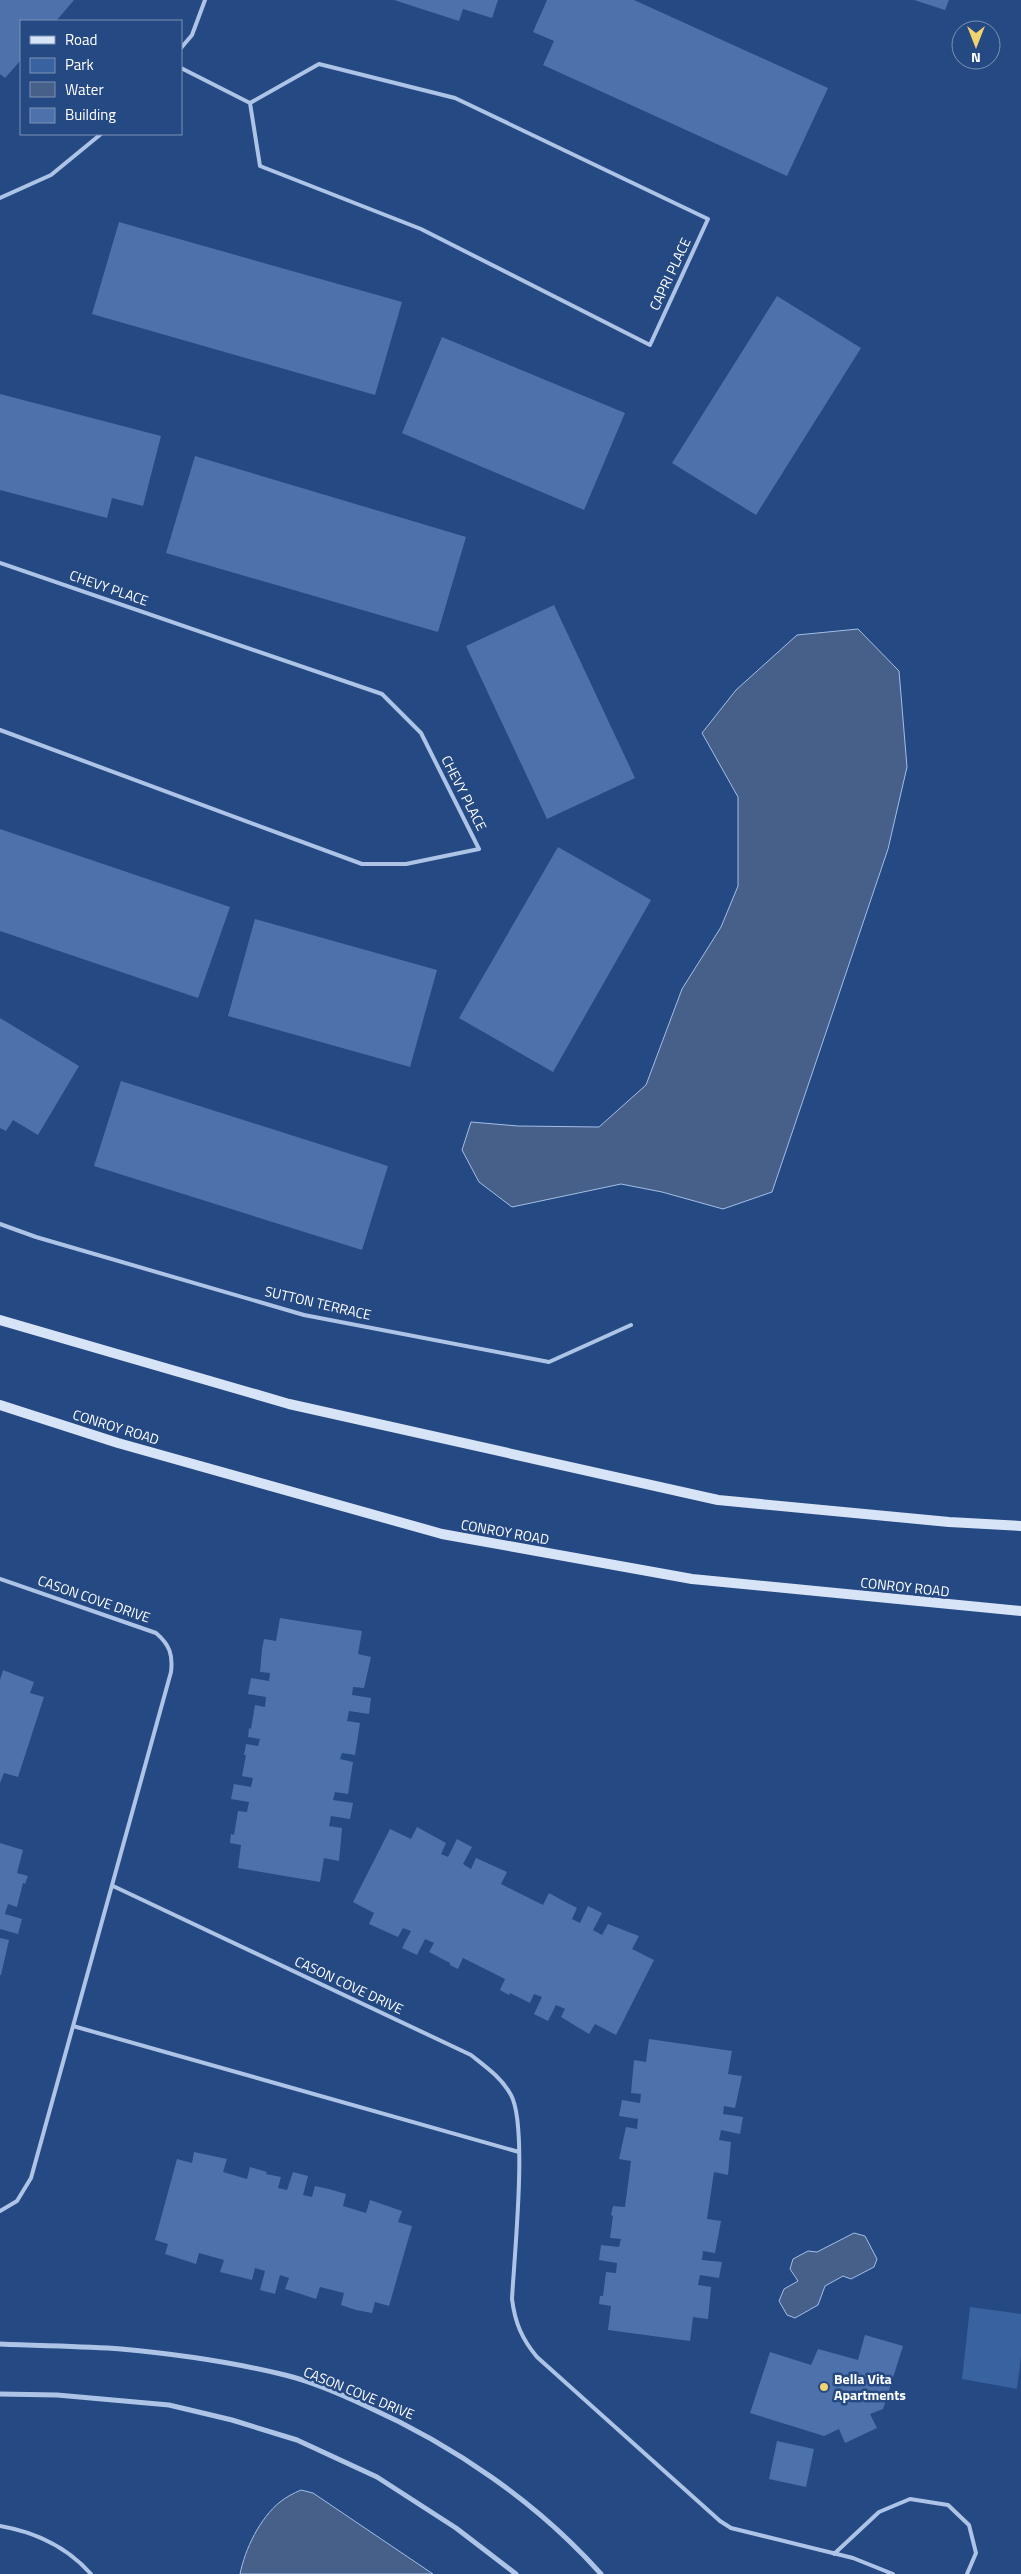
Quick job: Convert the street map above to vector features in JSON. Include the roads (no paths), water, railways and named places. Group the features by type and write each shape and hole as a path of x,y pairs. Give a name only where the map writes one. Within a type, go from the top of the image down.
{"main road":[{"path":"0,1320 289,1404 718,1500 949,1522 1021,1526"},
{"name":"CONROY ROAD","path":"0,1405 118,1443 442,1534 692,1579 1021,1611"}],"street":[{"name":"CASON COVE DRIVE","path":"0,2344 120,2349 185,2356 286,2375 342,2394 415,2428 487,2473 579,2549 601,2574"},
{"path":"0,2394 57,2394 169,2405 232,2420 296,2440 377,2477 456,2528 516,2574"}],"lane":[{"path":"182,47 192,35 205,0"},
{"name":"CAPRI PLACE","path":"319,64 455,98 708,219 650,345 421,229 260,166 250,103 319,64"},
{"path":"182,69 250,103"},
{"path":"0,198 51,176 100,135"},
{"name":"CHEVY PLACE","path":"0,563 382,694 421,733 479,849 406,864 362,864 0,730"},
{"name":"SUTTON TERRACE","path":"0,1224 36,1237 304,1314 548,1362 631,1326"},
{"name":"CASON COVE DRIVE","path":"0,1578 156,1633 169,1647 172,1659 171,1672 32,2178 17,2200 0,2211"},
{"name":"CASON COVE DRIVE","path":"113,1886 471,2055 496,2075 512,2096 519,2152 512,2300 514,2321 524,2342 537,2357 720,2521 743,2532 853,2558 893,2574"},
{"path":"74,2026 519,2152"},
{"path":"834,2554 879,2512 910,2499 948,2505 969,2525 976,2553 967,2574"},
{"path":"0,2526 51,2542 79,2560 91,2574"}],"water":[{"path":"858,629 899,671 907,767 888,849 772,1192 723,1209 662,1192 621,1184 512,1207 479,1182 462,1150 471,1122 518,1126 599,1127 646,1085 682,989 721,927 738,886 738,797 702,733 736,690 797,635"},
{"path":"854,2233 865,2236 877,2259 874,2267 851,2279 843,2276 825,2286 818,2305 795,2318 787,2315 779,2301 784,2289 798,2281 790,2269 793,2259 808,2251 817,2252"},
{"path":"301,2490 313,2493 433,2574 240,2574 254,2535 266,2516 282,2500"}],"place":[{"name":"Bella Vita Apartments","path":"824,2387"}]}
